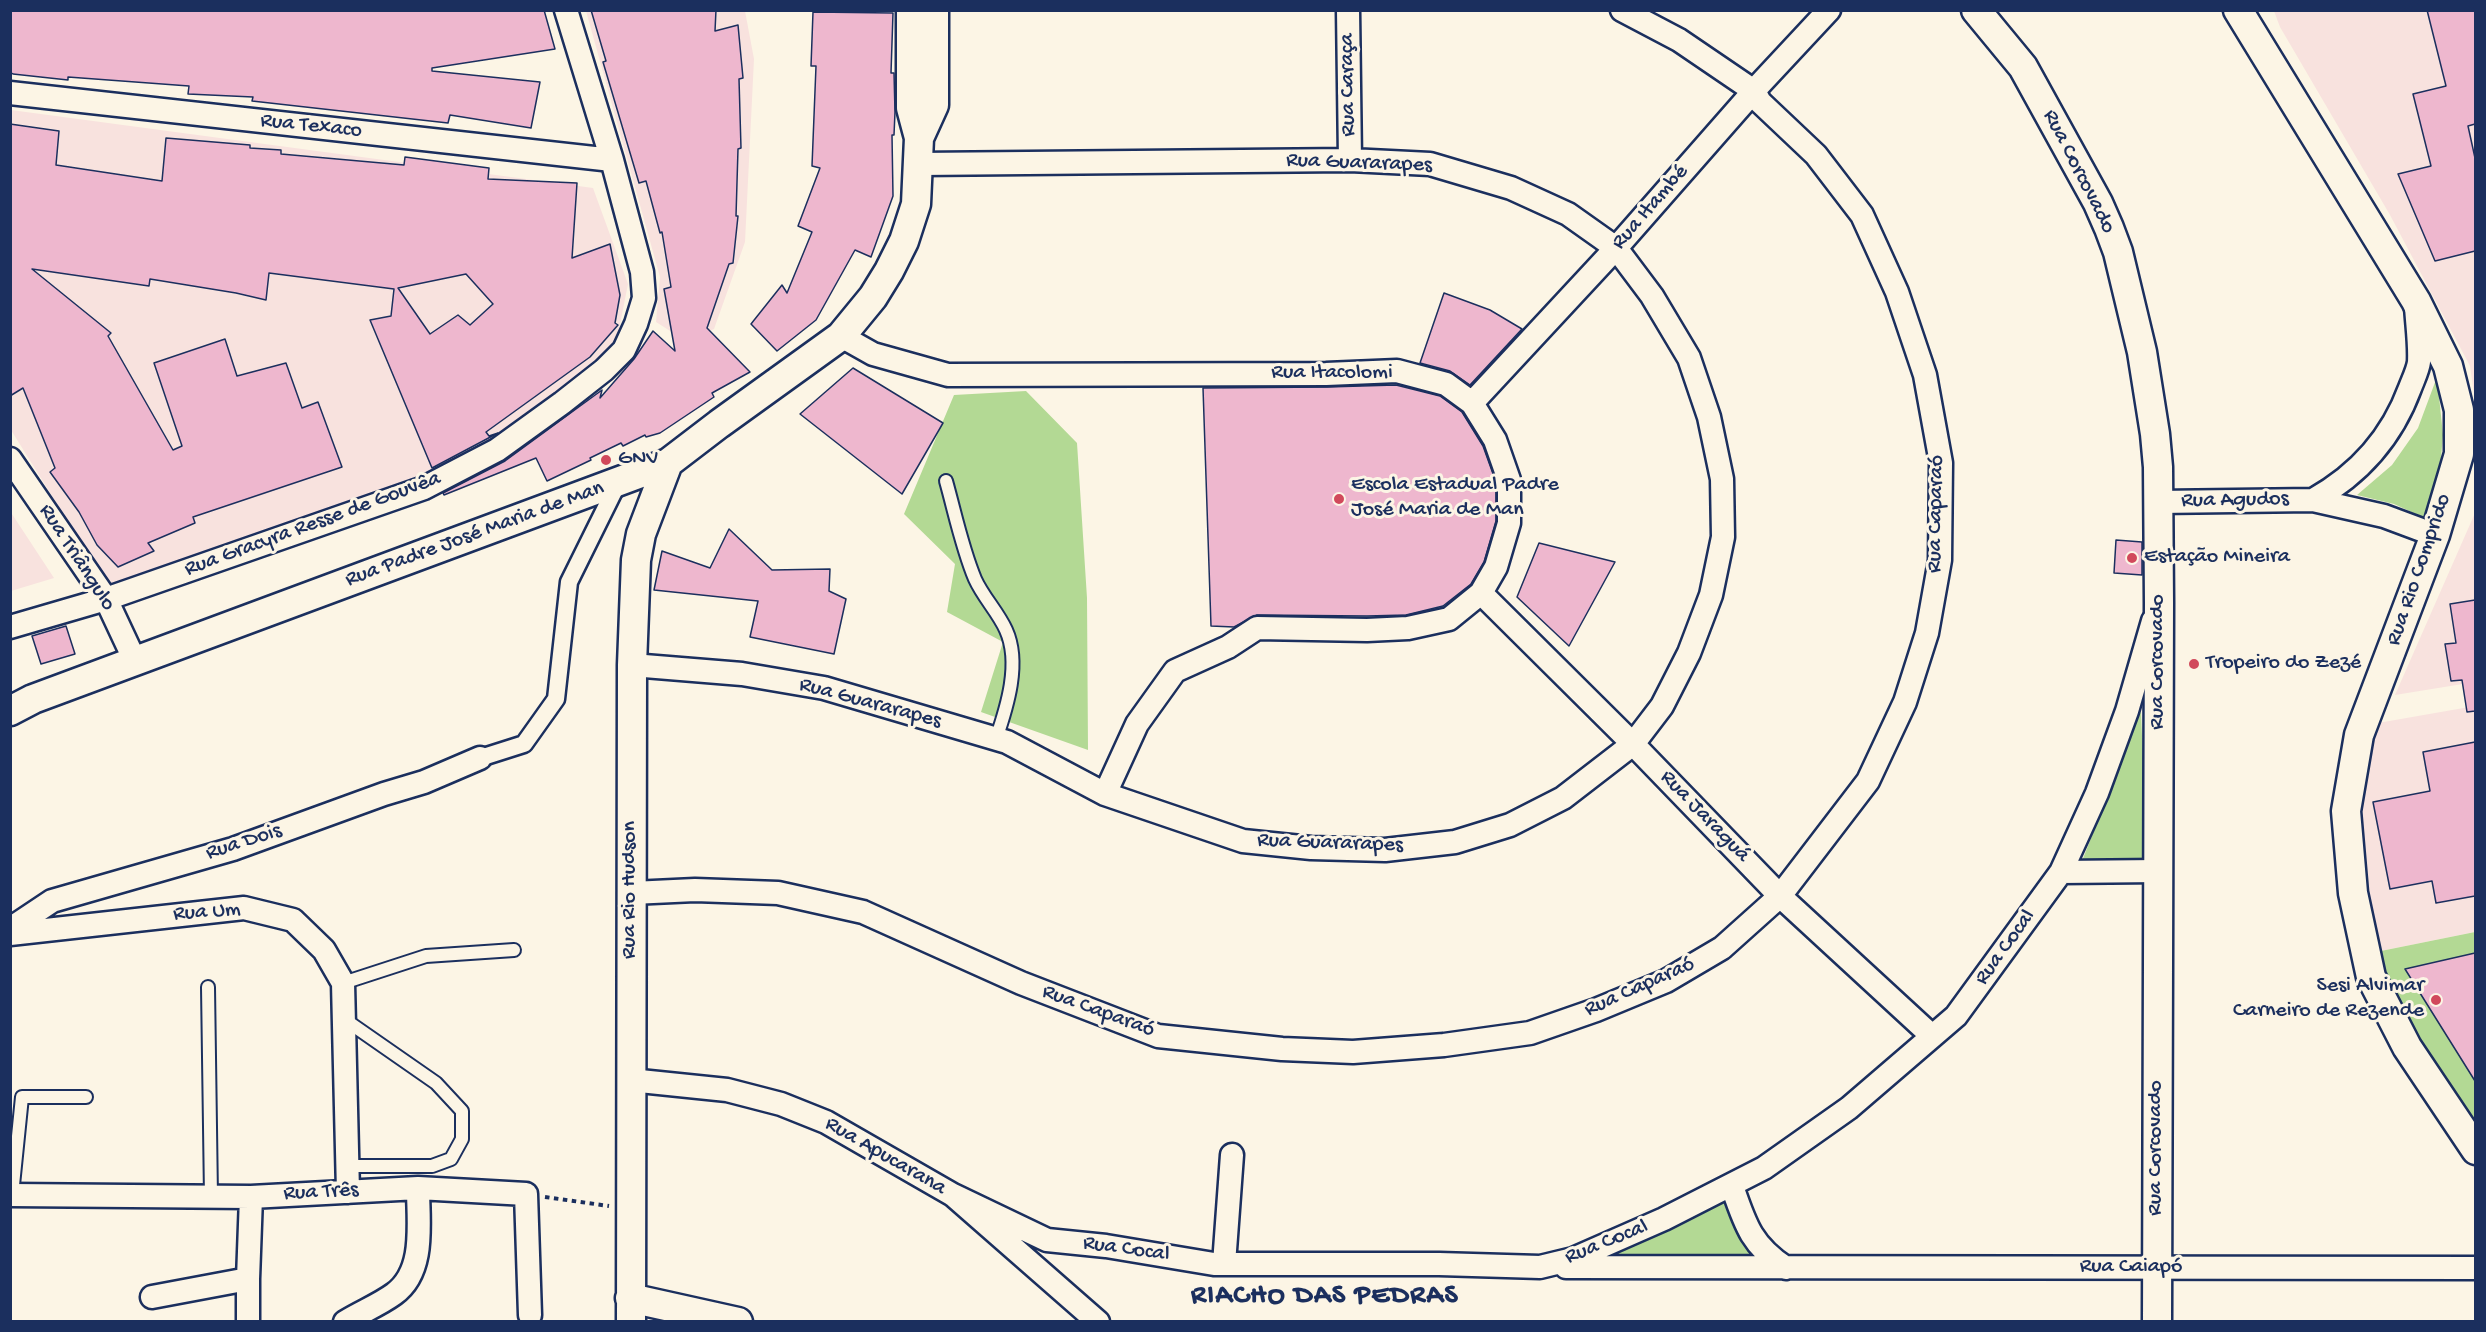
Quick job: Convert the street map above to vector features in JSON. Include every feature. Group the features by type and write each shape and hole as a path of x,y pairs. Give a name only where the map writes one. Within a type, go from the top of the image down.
{"street":[{"name":"Rua Gracyra Resse de Gouvêa","path":"10,627 106,599 424,488 497,450 604,370 624,350 636,324 644,298 642,272 612,160 566,10"},
{"name":"Rua Padre José Maria de Man","path":"12,709 33,699 668,464 719,424 842,336 873,297 889,271 904,241 916,204 919,151 911,108 911,10"},
{"name":"Rua Padre José Maria de Man","path":"919,151 934,105 934,10"},
{"name":"Rua Caraça","path":"1348,10 1350,160"},
{"name":"Rua Caparaó","path":"632,893 695,890 778,893 863,912 1021,983 1158,1036 1282,1049 1353,1052 1444,1045 1530,1033 1596,1010 1666,981 1722,948 1780,896 1868,781 1905,702 1927,633 1940,560 1941,463 1925,375 1898,291 1862,215 1816,155 1761,102 1754,91 1679,40 1622,10"},
{"name":"Rua Itambé","path":"1472,403 1616,248 1754,91 1829,10"},
{"name":"Rua Corcovado","path":"1976,10 2023,67 2098,203 2118,252 2142,352 2155,434 2158,467 2159,603 2157,1322"},
{"name":"Rua Rio Comprido","path":"2238,10 2416,301 2448,366 2459,410 2459,454 2435,536 2359,735 2346,811 2353,893 2371,978 2407,1047 2475,1150"},
{"name":"Rua Texaco","path":"10,93 612,160"},
{"name":"Rua Guararapes","path":"632,665 742,674 824,688 1007,742 1105,794 1243,841 1311,848 1385,850 1455,842 1510,825 1563,798 1633,744 1662,706 1689,653 1711,595 1723,537 1722,490 1709,417 1689,358 1652,296 1616,248 1568,214 1502,185 1430,164 1350,160 919,151"},
{"name":"Rua Agudos","path":"2313,500 2339,485 2362,464 2383,440 2403,406 2419,363 2416,301"},
{"name":"Rua Itacolomi","path":"842,336 873,354 948,375 1397,372 1446,384 1472,403 1495,440 1509,480 1509,523 1496,567 1481,593 1449,620 1407,628 1367,630 1257,628 1228,646 1175,671 1137,724 1105,794"},
{"name":"Rua Triângulo","path":"10,459 106,599 135,661"},
{"name":"Rua Rio Hudson","path":"631,1310 632,665 636,560 644,526 668,464"},
{"path":"480,758 524,744 556,699 568,582 619,481"},
{"name":"Rua Agudos","path":"2158,502 2313,500 2384,516 2435,536"},
{"name":"Rua Jaraguá","path":"1481,593 1633,744 1780,896 1932,1036"},
{"name":"Rua Cocal","path":"953,1195 1047,1240 1224,1264 1439,1264 1540,1267 1574,1259 1732,1186 1764,1168 1849,1108 1956,1016 2061,872 2097,793 2127,711 2159,603"},
{"name":"Rua Dois","path":"10,929 52,901 233,849 384,794 424,782 480,758"},
{"path":"2061,872 2159,871"},
{"name":"Rua Um","path":"10,934 244,908 293,920 324,950 343,983 348,1192"},
{"name":"Rua Apucarana","path":"630,1080 727,1090 781,1104 826,1122 869,1149 953,1195 1098,1322"},
{"path":"1224,1264 1232,1155"},
{"path":"1732,1186 1746,1226 1766,1255 1786,1268"},
{"path":"345,1322 396,1293 413,1271 418,1245 418,1188"},
{"name":"Rua Três","path":"11,1195 251,1197 418,1188 526,1194"},
{"path":"526,1194 530,1315"},
{"path":"248,1322 251,1197"},
{"name":"Rua Caiapó","path":"1540,1267 2475,1268"},
{"path":"152,1297 248,1279"},
{"path":"631,1310 738,1322"}],"lane":[{"path":"946,481 975,579 1006,629 1010,640 1011,677 1007,703 996,739"},
{"path":"343,983 426,956 514,950"},
{"path":"208,987 211,1197"},
{"path":"344,1019 436,1083 462,1111 462,1139 451,1159 432,1166 347,1166"},
{"path":"11,1195 22,1097 86,1097"}],"path":[{"path":"526,1194 630,1209"}],"shaded area":[{"path":"586,11 745,11 754,59 745,242 714,329 686,341 656,322 660,277"},
{"path":"2274,11 2475,11 2475,401 2470,366 2390,215 2280,27"},
{"path":"11,110 593,188 628,284 613,359 448,467 108,586 11,430"},
{"path":"10,511 54,578 10,591"},
{"path":"2475,513 2475,682 2395,695"},
{"path":"2475,706 2475,932 2371,953 2358,875 2361,786 2378,723"}],"green space":[{"path":"2437,377 2443,435 2439,481 2429,520 2394,504 2357,495 2392,465 2418,428"},
{"path":"1026,391 1077,443 1087,598 1088,750 981,712 1003,642 947,612 955,564 904,514 954,395"},
{"path":"2141,711 2147,861 2082,861"},
{"name":"Sesi Alvimar Carneiro de Rezende","path":"2475,932 2475,1126 2423,1047 2371,953"},
{"path":"1730,1192 1761,1262 1591,1261"}],"building":[{"path":"10,10 544,10 555,49 432,68 432,71 540,82 531,128 450,115 448,123 252,101 253,97 188,94 189,86 68,77 68,80 13,74 10,72"},
{"path":"591,10 716,10 715,31 738,25 743,78 739,79 741,148 738,149 736,216 738,216 733,263 729,264 707,328 750,372 712,393 714,397 660,433 646,437 645,435 623,446 621,443 547,481 536,458 444,495 443,493 505,461 602,390 600,398 634,359 653,331 675,351 664,289 671,287 662,232 660,233 646,181 639,183 603,62 606,61"},
{"path":"2427,10 2475,10 2475,124 2468,126 2475,158 2475,251 2435,261 2398,174 2431,166 2413,94 2446,86"},
{"path":"813,12 893,13 891,73 894,73 895,112 894,135 892,135 893,196 871,257 855,250 816,320 777,351 751,324 782,285 787,293 812,232 798,226 820,168 812,166 816,66 811,66"},
{"path":"10,124 59,131 56,165 162,181 166,138 250,145 250,148 281,150 281,154 404,165 405,157 489,168 488,179 577,183 572,258 610,244 620,295 615,323 618,325 590,357 486,432 489,436 498,433 432,468 370,320 391,316 394,289 269,273 266,300 150,279 149,286 32,269 111,333 108,336 173,450 182,446 154,363 225,339 237,376 286,363 302,408 318,402 342,467 193,517 195,523 148,543 154,551 118,567 97,545 79,512 50,472 55,468 23,388 10,396","holes":["466,274 493,304 470,325 458,315 430,334 398,288"]},
{"path":"1444,293 1490,310 1522,329 1470,385 1450,371 1420,363"},
{"path":"853,368 943,423 902,494 800,414"},
{"path":"1396,385 1440,396 1462,412 1483,446 1496,482 1496,521 1484,562 1471,584 1443,606 1406,615 1257,615 1234,627 1211,626 1203,388"},
{"path":"729,529 772,570 830,569 829,591 846,599 834,654 750,637 758,601 654,590 662,551 710,568"},
{"name":"Estação Mineira","path":"2116,540 2142,542 2142,575 2114,573"},
{"path":"1539,543 1615,562 1569,646 1517,597"},
{"path":"2475,600 2475,711 2467,712 2462,680 2451,681 2445,644 2456,643 2450,604"},
{"path":"66,626 75,654 41,664 32,636"},
{"path":"2475,742 2475,896 2436,903 2432,881 2390,889 2373,802 2430,791 2423,752"},
{"path":"2475,953 2475,1081 2405,969"}],"place":[{"name":"GNV","path":"606,460"},
{"name":"Escola Estadual Padre José Maria de Man","path":"1339,499"},
{"name":"Estação Mineira","path":"2132,558"},
{"name":"Tropeiro do Zezé","path":"2194,664"},
{"name":"Sesi Alvimar Carneiro de Rezende","path":"2436,1000"}],"district":[{"name":"RIACHO DAS PEDRAS","path":"1325,1298"}]}
